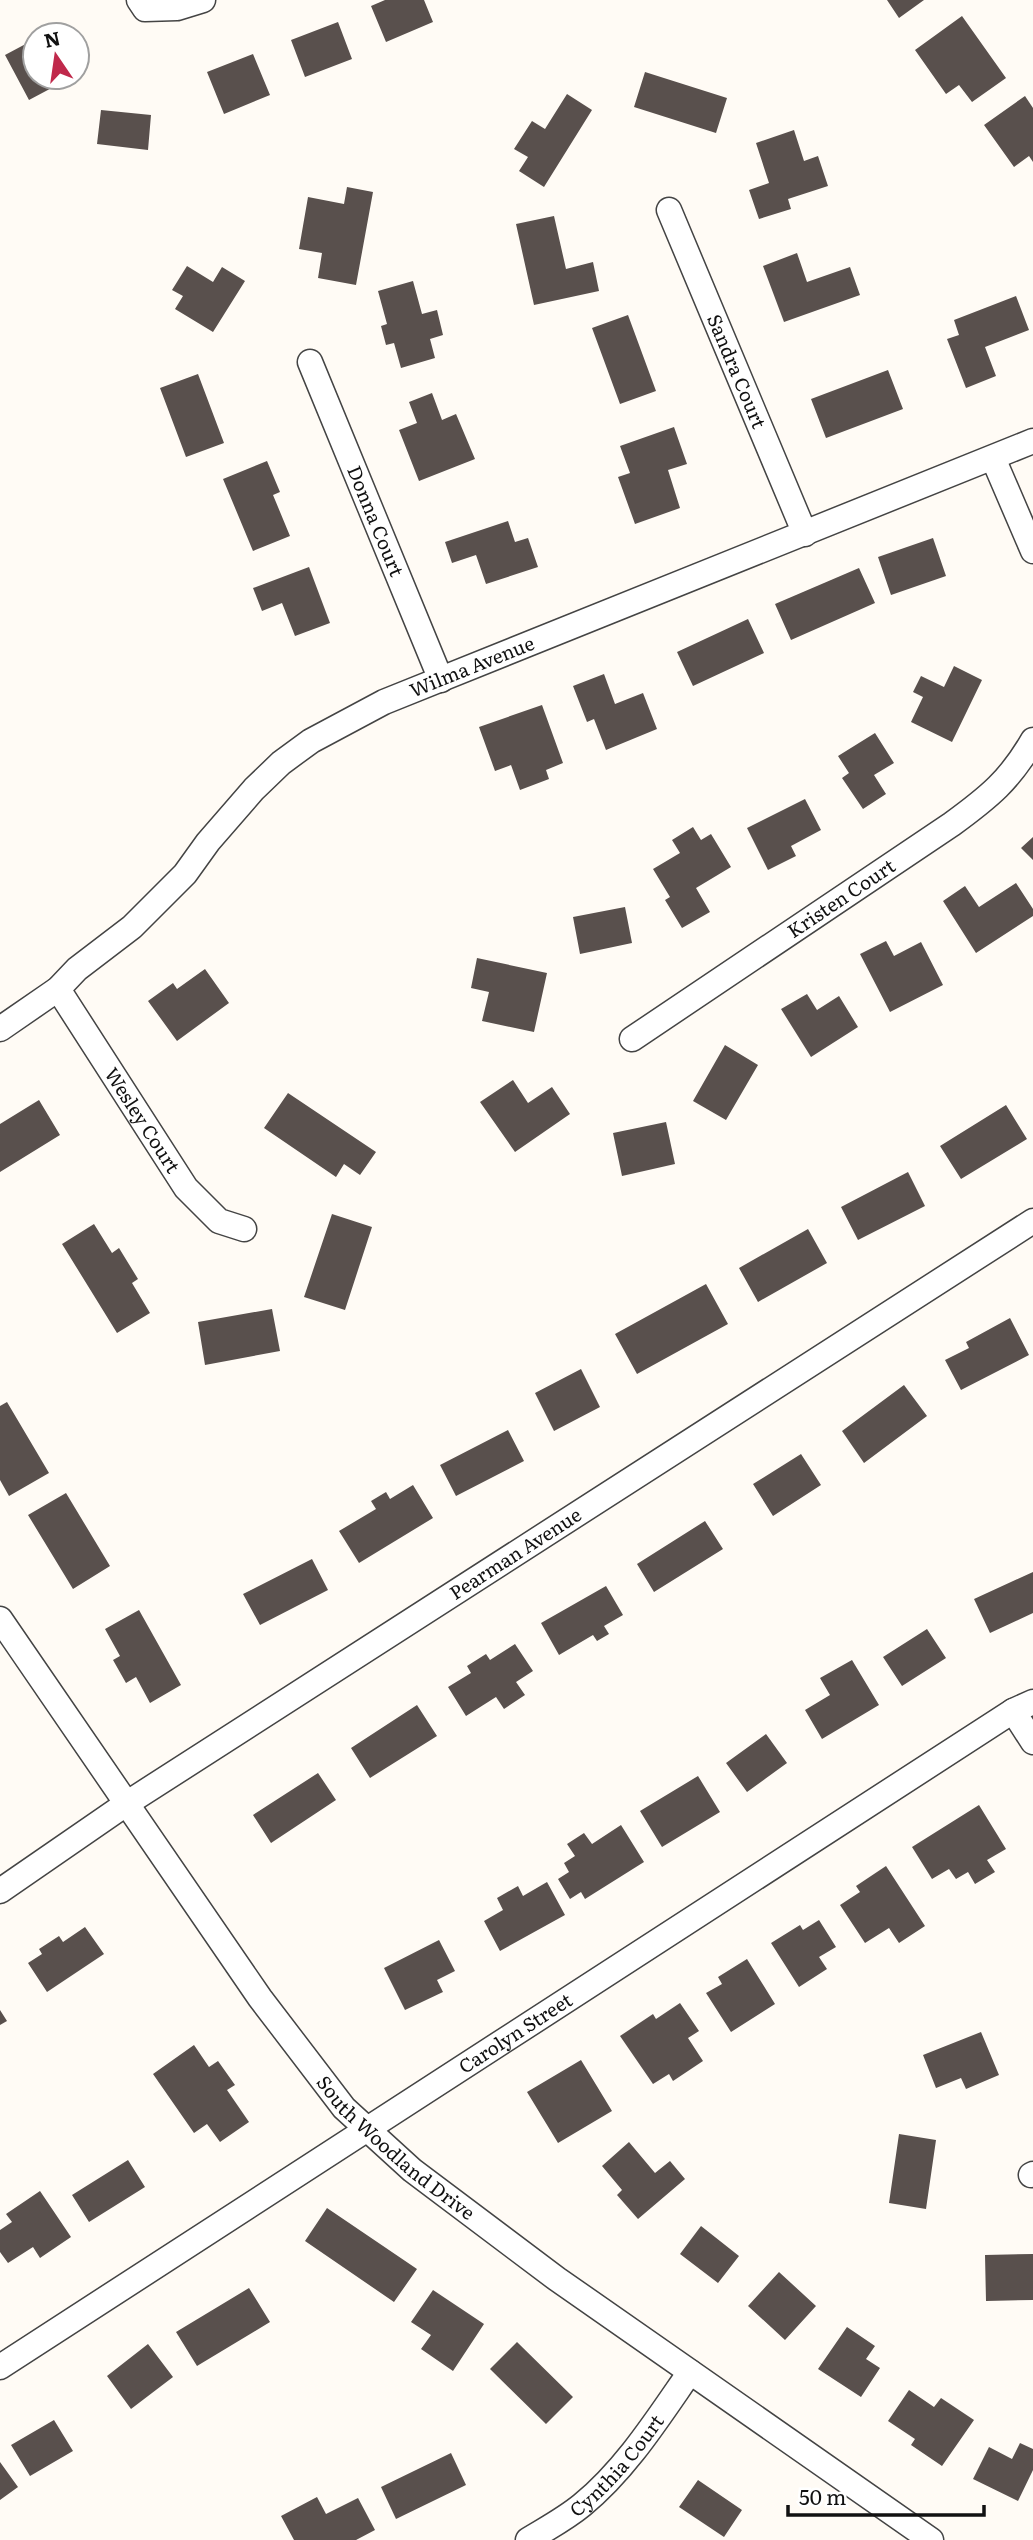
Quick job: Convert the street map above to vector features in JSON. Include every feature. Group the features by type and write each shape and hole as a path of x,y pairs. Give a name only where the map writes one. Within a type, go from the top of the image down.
{"street":[{"path":"139,0 145,9 177,8 202,0"},
{"name":"Sandra Court","path":"668,210 805,534"},
{"name":"Donna Court","path":"310,362 442,680"},
{"name":"Wilma Avenue","path":"0,1029 58,989 77,969 132,927 185,874 254,789 281,763 311,741 349,719 384,702 1033,441"},
{"path":"993,458 1033,551"},
{"name":"Kristen Court","path":"632,1039 982,802 1009,777 1033,740"},
{"name":"Wesley Court","path":"58,989 186,1188 219,1221 244,1229"},
{"name":"Pearman Avenue","path":"0,1891 126,1804 1033,1221"},
{"name":"South Woodland Drive","path":"0,1619 284,2030 337,2099 365,2129 412,2170 557,2278 931,2540"},
{"path":"1023,1706 1033,1742"},
{"name":"Carolyn Street","path":"0,2367 1023,1706"},
{"name":"Cynthia Court","path":"528,2540 562,2520 603,2487 638,2446 690,2372"}],"building":[{"path":"385,0 424,0 433,22 386,42 371,6"},
{"path":"887,0 924,0 899,18"},
{"path":"962,16 1006,78 972,102 959,85 946,94 915,50"},
{"path":"338,22 352,59 305,77 291,40"},
{"path":"21,46 21,85 5,55"},
{"path":"253,54 270,95 224,114 207,72"},
{"path":"645,72 727,98 716,133 634,107"},
{"path":"24,91 46,91 29,100"},
{"path":"567,94 592,110 544,187 519,171 528,157 514,149 532,121 545,129"},
{"path":"1025,96 1033,108 1033,162 1029,156 1014,167 984,125"},
{"path":"101,110 151,115 148,150 97,144"},
{"path":"794,130 804,161 818,156 828,186 788,199 791,209 759,219 749,190 769,183 756,143"},
{"path":"347,187 373,192 356,285 318,278 322,253 299,249 308,197 344,204"},
{"path":"554,216 566,269 593,262 599,291 534,305 516,224"},
{"path":"797,253 807,282 850,267 860,295 784,322 763,266"},
{"path":"187,266 213,282 222,267 245,281 213,332 175,309 183,296 172,290"},
{"path":"413,281 422,314 437,310 443,335 430,339 435,358 401,368 394,343 386,345 381,326 387,324 378,291"},
{"path":"1016,296 1029,330 985,347 996,376 966,388 947,339 959,335 954,320"},
{"path":"628,315 656,391 620,404 592,328"},
{"path":"888,370 903,409 826,438 811,399"},
{"path":"198,374 224,443 186,457 160,388"},
{"path":"432,393 442,420 456,414 475,459 419,481 399,430 417,423 409,402"},
{"path":"674,427 687,464 668,470 680,508 635,524 618,477 630,473 620,446"},
{"path":"267,461 280,492 273,495 290,536 253,551 223,479"},
{"path":"508,521 515,542 528,538 538,567 486,584 476,555 452,563 445,542"},
{"path":"933,538 946,576 891,595 878,557"},
{"path":"309,567 330,623 295,636 282,603 262,611 253,588"},
{"path":"859,568 875,603 791,640 775,604"},
{"path":"748,619 764,653 693,686 677,652"},
{"path":"954,666 982,680 952,742 911,722 923,697 913,692 921,676 944,687"},
{"path":"604,674 615,704 643,693 657,729 606,750 594,719 587,722 573,686"},
{"path":"542,705 563,763 546,770 549,779 520,790 511,765 495,771 479,727"},
{"path":"875,733 894,763 874,775 886,794 863,809 842,778 849,773 838,756"},
{"path":"805,799 821,830 791,846 796,856 768,870 747,828"},
{"path":"693,827 701,840 711,834 731,867 696,888 710,912 682,928 665,900 670,897 653,869 680,853 672,840"},
{"path":"1033,837 1033,860 1021,848"},
{"path":"1016,883 1033,909 1033,916 976,953 943,901 965,886 979,907"},
{"path":"625,907 632,943 580,954 573,917"},
{"path":"886,941 894,956 921,942 943,985 890,1012 860,954"},
{"path":"477,958 547,973 534,1032 482,1021 489,992 471,988"},
{"path":"205,969 229,1003 177,1041 148,1001 173,983 177,989"},
{"path":"807,994 817,1010 839,996 858,1027 811,1057 781,1009"},
{"path":"725,1045 758,1065 726,1120 693,1101"},
{"path":"513,1080 528,1103 552,1087 570,1114 515,1152 480,1102"},
{"path":"288,1093 376,1152 360,1175 344,1164 336,1177 264,1128"},
{"path":"39,1100 60,1135 0,1172 0,1124"},
{"path":"1006,1105 1027,1139 961,1179 940,1146"},
{"path":"666,1122 675,1164 622,1176 613,1133"},
{"path":"908,1172 925,1206 858,1240 841,1207"},
{"path":"332,1214 372,1227 345,1310 304,1297"},
{"path":"94,1224 112,1253 119,1248 138,1279 132,1283 150,1313 117,1333 62,1244"},
{"path":"808,1229 827,1263 758,1302 739,1268"},
{"path":"706,1284 728,1324 637,1374 615,1334"},
{"path":"272,1309 280,1351 205,1365 198,1322"},
{"path":"1010,1318 1029,1355 961,1390 945,1360 969,1348 966,1342"},
{"path":"581,1369 600,1407 554,1431 535,1393"},
{"path":"904,1385 927,1416 864,1463 842,1431"},
{"path":"7,1402 49,1473 9,1496 0,1480 0,1406"},
{"path":"508,1430 524,1461 456,1496 440,1465"},
{"path":"801,1454 821,1485 773,1516 753,1484"},
{"path":"413,1485 433,1518 359,1563 339,1531 376,1509 371,1501 386,1492 390,1499"},
{"path":"66,1493 110,1566 73,1589 28,1515"},
{"path":"705,1521 723,1549 654,1592 637,1564"},
{"path":"312,1559 328,1590 260,1625 243,1594"},
{"path":"1033,1572 1033,1613 990,1633 974,1599"},
{"path":"606,1586 623,1615 604,1626 609,1634 597,1641 593,1635 559,1655 541,1623"},
{"path":"139,1610 181,1685 150,1703 136,1677 126,1683 113,1660 120,1656 105,1629"},
{"path":"927,1629 946,1658 902,1686 883,1657"},
{"path":"515,1644 533,1671 516,1682 525,1695 504,1709 496,1697 466,1716 448,1687 471,1673 467,1666 486,1654 490,1660"},
{"path":"852,1660 879,1705 822,1739 805,1710 830,1695 820,1678"},
{"path":"417,1705 437,1736 370,1778 351,1748"},
{"path":"766,1734 787,1763 747,1792 726,1763"},
{"path":"318,1773 336,1800 271,1843 253,1815"},
{"path":"698,1776 720,1812 662,1847 640,1811"},
{"path":"979,1805 1006,1849 987,1860 995,1872 975,1884 968,1872 956,1879 949,1869 932,1879 912,1847"},
{"path":"621,1825 644,1862 585,1899 581,1892 570,1899 558,1879 569,1872 564,1863 575,1856 567,1844 584,1833 592,1844"},
{"path":"886,1866 925,1926 899,1943 889,1928 865,1943 840,1905 860,1892 856,1886"},
{"path":"547,1882 565,1915 500,1951 484,1921 503,1910 497,1898 518,1886 523,1896"},
{"path":"819,1920 836,1947 819,1957 827,1969 799,1987 771,1943 800,1925 803,1930"},
{"path":"85,1927 104,1954 47,1992 28,1963 42,1954 39,1949 59,1936 63,1942"},
{"path":"439,1940 455,1971 437,1980 443,1992 405,2010 384,1968"},
{"path":"747,1959 775,2004 731,2032 706,1993 722,1984 718,1977"},
{"path":"680,2003 699,2031 688,2038 703,2061 673,2081 669,2074 653,2084 620,2036 653,2014 656,2019"},
{"path":"0,2010 7,2021 0,2025"},
{"path":"981,2032 999,2075 966,2089 961,2078 936,2088 923,2055"},
{"path":"194,2045 209,2067 218,2061 235,2085 227,2090 249,2122 220,2142 207,2124 194,2133 153,2074"},
{"path":"581,2060 612,2111 558,2143 527,2092"},
{"path":"899,2134 936,2140 926,2209 889,2203"},
{"path":"629,2142 655,2173 670,2161 685,2179 638,2219 617,2195 622,2190 602,2166"},
{"path":"128,2160 145,2187 89,2222 72,2195"},
{"path":"40,2191 71,2237 40,2258 33,2247 8,2263 0,2252 0,2230 12,2222 6,2214"},
{"path":"327,2208 417,2269 394,2302 305,2241"},
{"path":"701,2226 739,2256 718,2283 680,2254"},
{"path":"1033,2254 1033,2300 986,2301 985,2255"},
{"path":"779,2272 816,2306 785,2340 748,2306"},
{"path":"249,2288 270,2322 197,2366 176,2332"},
{"path":"433,2290 484,2324 453,2371 421,2349 431,2335 411,2322"},
{"path":"847,2327 875,2346 866,2359 880,2368 861,2397 818,2369"},
{"path":"517,2342 573,2397 546,2424 490,2369"},
{"path":"148,2344 173,2377 131,2409 107,2376"},
{"path":"909,2390 934,2407 941,2398 974,2420 942,2466 911,2445 915,2439 888,2421"},
{"path":"54,2420 73,2451 30,2476 11,2445"},
{"path":"1020,2443 1033,2449 1033,2470 1018,2501 973,2479 989,2447 1012,2459"},
{"path":"451,2453 466,2485 396,2519 381,2487"},
{"path":"0,2462 18,2487 0,2500"},
{"path":"698,2480 742,2510 724,2537 679,2507"},
{"path":"317,2497 326,2514 358,2498 375,2530 356,2540 294,2540 281,2516"}]}
